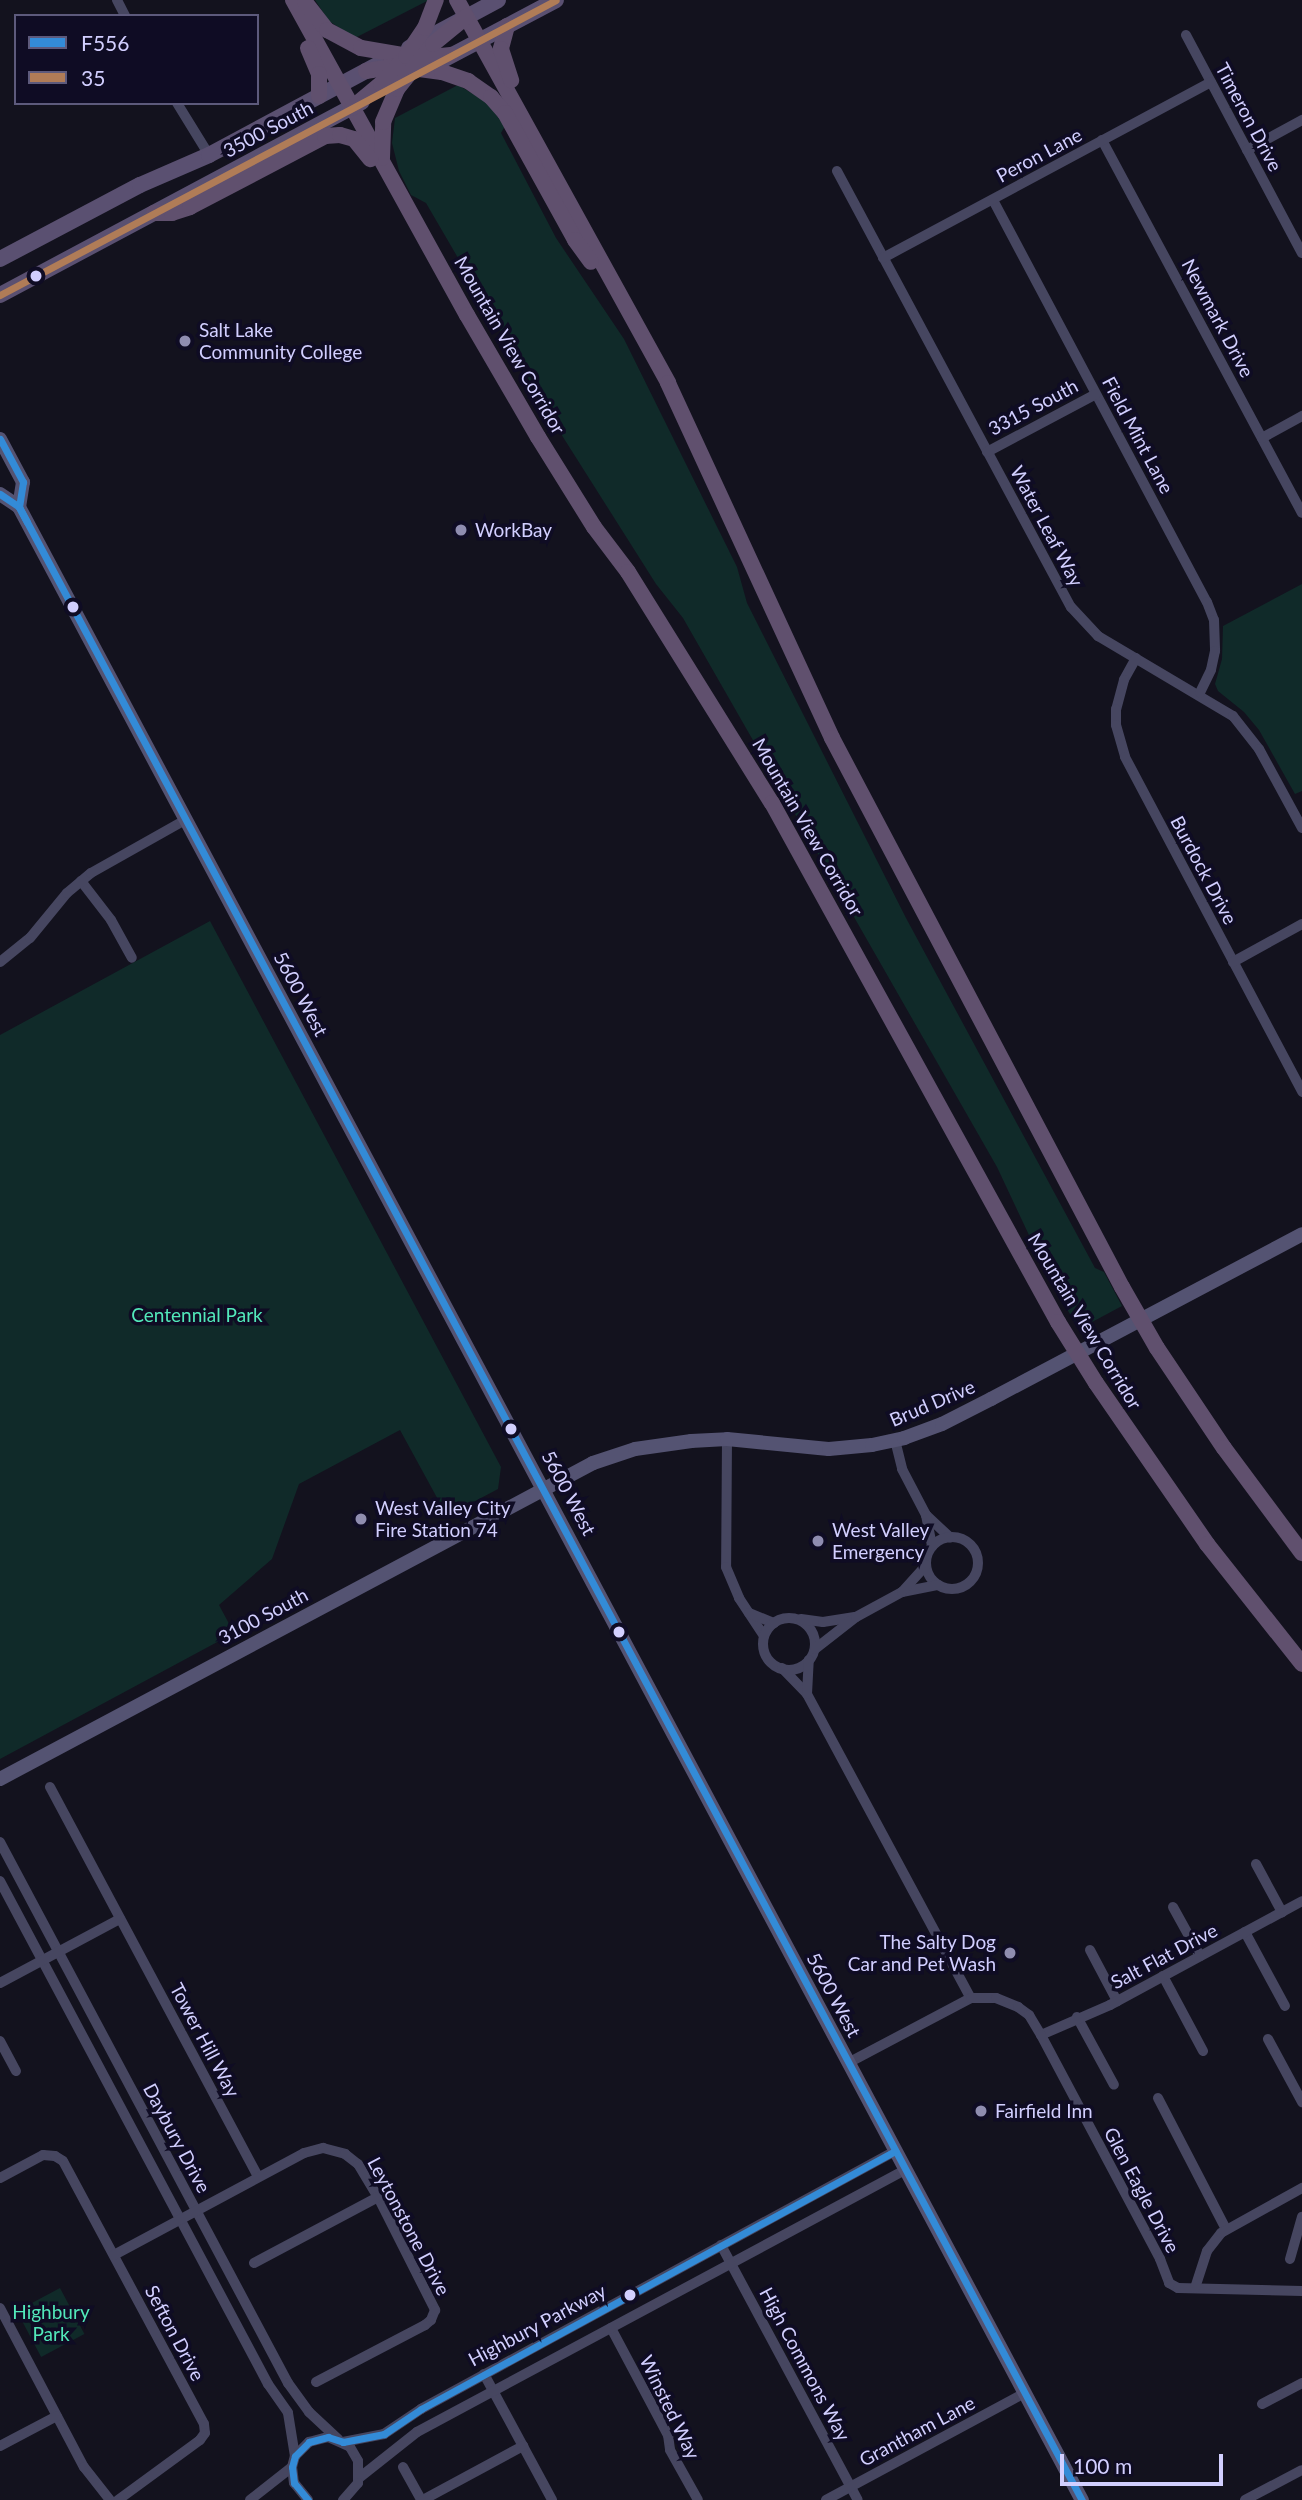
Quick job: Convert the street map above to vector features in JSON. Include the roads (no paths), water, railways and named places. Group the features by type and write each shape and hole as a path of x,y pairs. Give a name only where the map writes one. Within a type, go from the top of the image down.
{"highway":[{"path":"282,0 316,63 319,96"},
{"name":"Mountain View Corridor","path":"293,0 467,315 566,483 628,572 758,780 1058,1322 1096,1383 1199,1534 1302,1664"},
{"path":"303,0 315,18 334,35 361,48 462,78 498,104 582,251 609,279"},
{"path":"383,164 380,144 383,122 436,0"},
{"path":"457,0 686,418 832,738 1122,1287 1190,1398 1302,1553"},
{"path":"352,108 466,17"},
{"path":"507,26 501,49 507,73 614,267 639,328"},
{"path":"409,62 451,55"},
{"path":"154,213 172,213 190,208 325,136 347,136 364,148 437,281 467,315"},
{"path":"1190,1398 1302,1538"}],"main road":[{"path":"466,17 498,0"},
{"path":"451,55 556,0"},
{"name":"3500 South","path":"0,259 140,185 209,155 366,71 409,62"},
{"name":"3500 South","path":"0,295 352,108"},
{"name":"5600 West","path":"0,439 23,482 19,507"},
{"name":"5600 West","path":"0,494 19,507 1082,2500"},
{"name":"Brud Drive","path":"544,1487 604,1458 635,1449 727,1439 829,1449 895,1440 967,1412 1302,1234"},
{"name":"3100 South","path":"0,1779 544,1487"}],"street":[{"name":"Timeron Drive","path":"1185,35 1302,253"},
{"name":"Peron Lane","path":"883,258 1211,82"},
{"path":"178,105 209,155"},
{"path":"1247,150 1302,120"},
{"name":"Newmark Drive","path":"1102,140 1302,513"},
{"name":"Water Leaf Way","path":"837,171 1071,607 1098,636 1226,709 1248,733 1302,828"},
{"name":"Field Mint Lane","path":"993,200 1211,611 1215,630 1214,661 1200,693"},
{"name":"3315 South","path":"987,452 1096,394"},
{"path":"1262,438 1302,416"},
{"name":"Burdock Drive","path":"1136,658 1124,680 1116,709 1119,741 1133,775 1302,1092"},
{"path":"0,962 30,938 81,881 109,860 185,820"},
{"path":"81,881 111,920 132,958"},
{"path":"1233,962 1302,924"},
{"path":"727,1439 726,1562 731,1581 764,1636 766,1656 807,1694 971,1998 848,2063"},
{"path":"895,1440 902,1469 926,1515 932,1546 926,1565 902,1592"},
{"path":"807,1694 809,1660 815,1649 856,1617 902,1592 938,1585 951,1589 964,1586 978,1568 976,1553 970,1544 950,1537 926,1515"},
{"path":"932,1546 950,1537"},
{"path":"926,1565 930,1576 938,1585"},
{"path":"749,1614 774,1623"},
{"path":"764,1636 774,1623 788,1618 823,1622 856,1617"},
{"path":"797,1619 812,1631 815,1649"},
{"path":"782,1668 797,1668 809,1660"},
{"name":"Tower Hill Way","path":"50,1787 258,2177"},
{"name":"Daybury Drive","path":"0,1842 292,2389 309,2412 341,2441"},
{"path":"1256,1864 1282,1912"},
{"name":"Daybury Drive","path":"0,1881 268,2384 288,2413 294,2483 308,2500"},
{"name":"Salt Flat Drive","path":"1041,2035 1117,2001 1302,1901"},
{"path":"1173,1907 1199,1956"},
{"path":"0,1983 120,1919"},
{"path":"1245,1932 1285,2006"},
{"path":"1090,1950 1117,2001"},
{"path":"1163,1976 1203,2051"},
{"name":"Glen Eagle Drive","path":"971,1998 996,1998 1018,2007 1028,2015 1162,2264 1168,2280 1178,2288 1302,2291"},
{"path":"1077,2017 1114,2085"},
{"path":"1268,2039 1302,2102"},
{"path":"0,2041 16,2071"},
{"path":"1158,2098 1226,2229"},
{"name":"Leytonstone Drive","path":"114,2255 310,2150 331,2149 353,2159 378,2197 433,2303 433,2316 425,2325 316,2382"},
{"name":"Highbury Parkway","path":"293,2462 309,2442 328,2437 341,2441 384,2434 409,2416 484,2374 895,2151"},
{"name":"Sefton Drive","path":"0,2178 37,2158 55,2156 66,2166 202,2419 205,2433 118,2500"},
{"name":"Highbury Parkway","path":"343,2500 357,2483 408,2438 905,2170"},
{"path":"1195,2288 1207,2251 1226,2229 1299,2190 1301,2202"},
{"path":"254,2263 378,2197"},
{"path":"1290,2259 1302,2217"},
{"name":"High Commons Way","path":"721,2245 859,2500"},
{"path":"0,2308 89,2474 110,2500"},
{"name":"Winsted Way","path":"611,2328 668,2435 670,2449 698,2500"},
{"path":"484,2374 552,2500"},
{"path":"1262,2404 1302,2383"},
{"name":"Grantham Lane","path":"826,2500 1025,2393"},
{"path":"0,2446 57,2416"},
{"path":"341,2441 355,2454 359,2499"},
{"path":"403,2467 422,2500 523,2446"},
{"path":"250,2500 293,2462"},
{"path":"1245,2500 1302,2470"}],"place":[{"name":"Salt Lake Community College","path":"185,341"},
{"name":"WorkBay","path":"461,530"},
{"name":"West Valley City Fire Station 74","path":"361,1519"},
{"name":"West Valley Emergency","path":"818,1541"},
{"name":"The Salty Dog Car and Pet Wash","path":"1010,1953"},
{"name":"Fairfield Inn","path":"981,2111"}],"park label":[{"name":"Centennial Park","path":"197,1315"},
{"name":"Highbury Park","path":"51,2323"}]}
